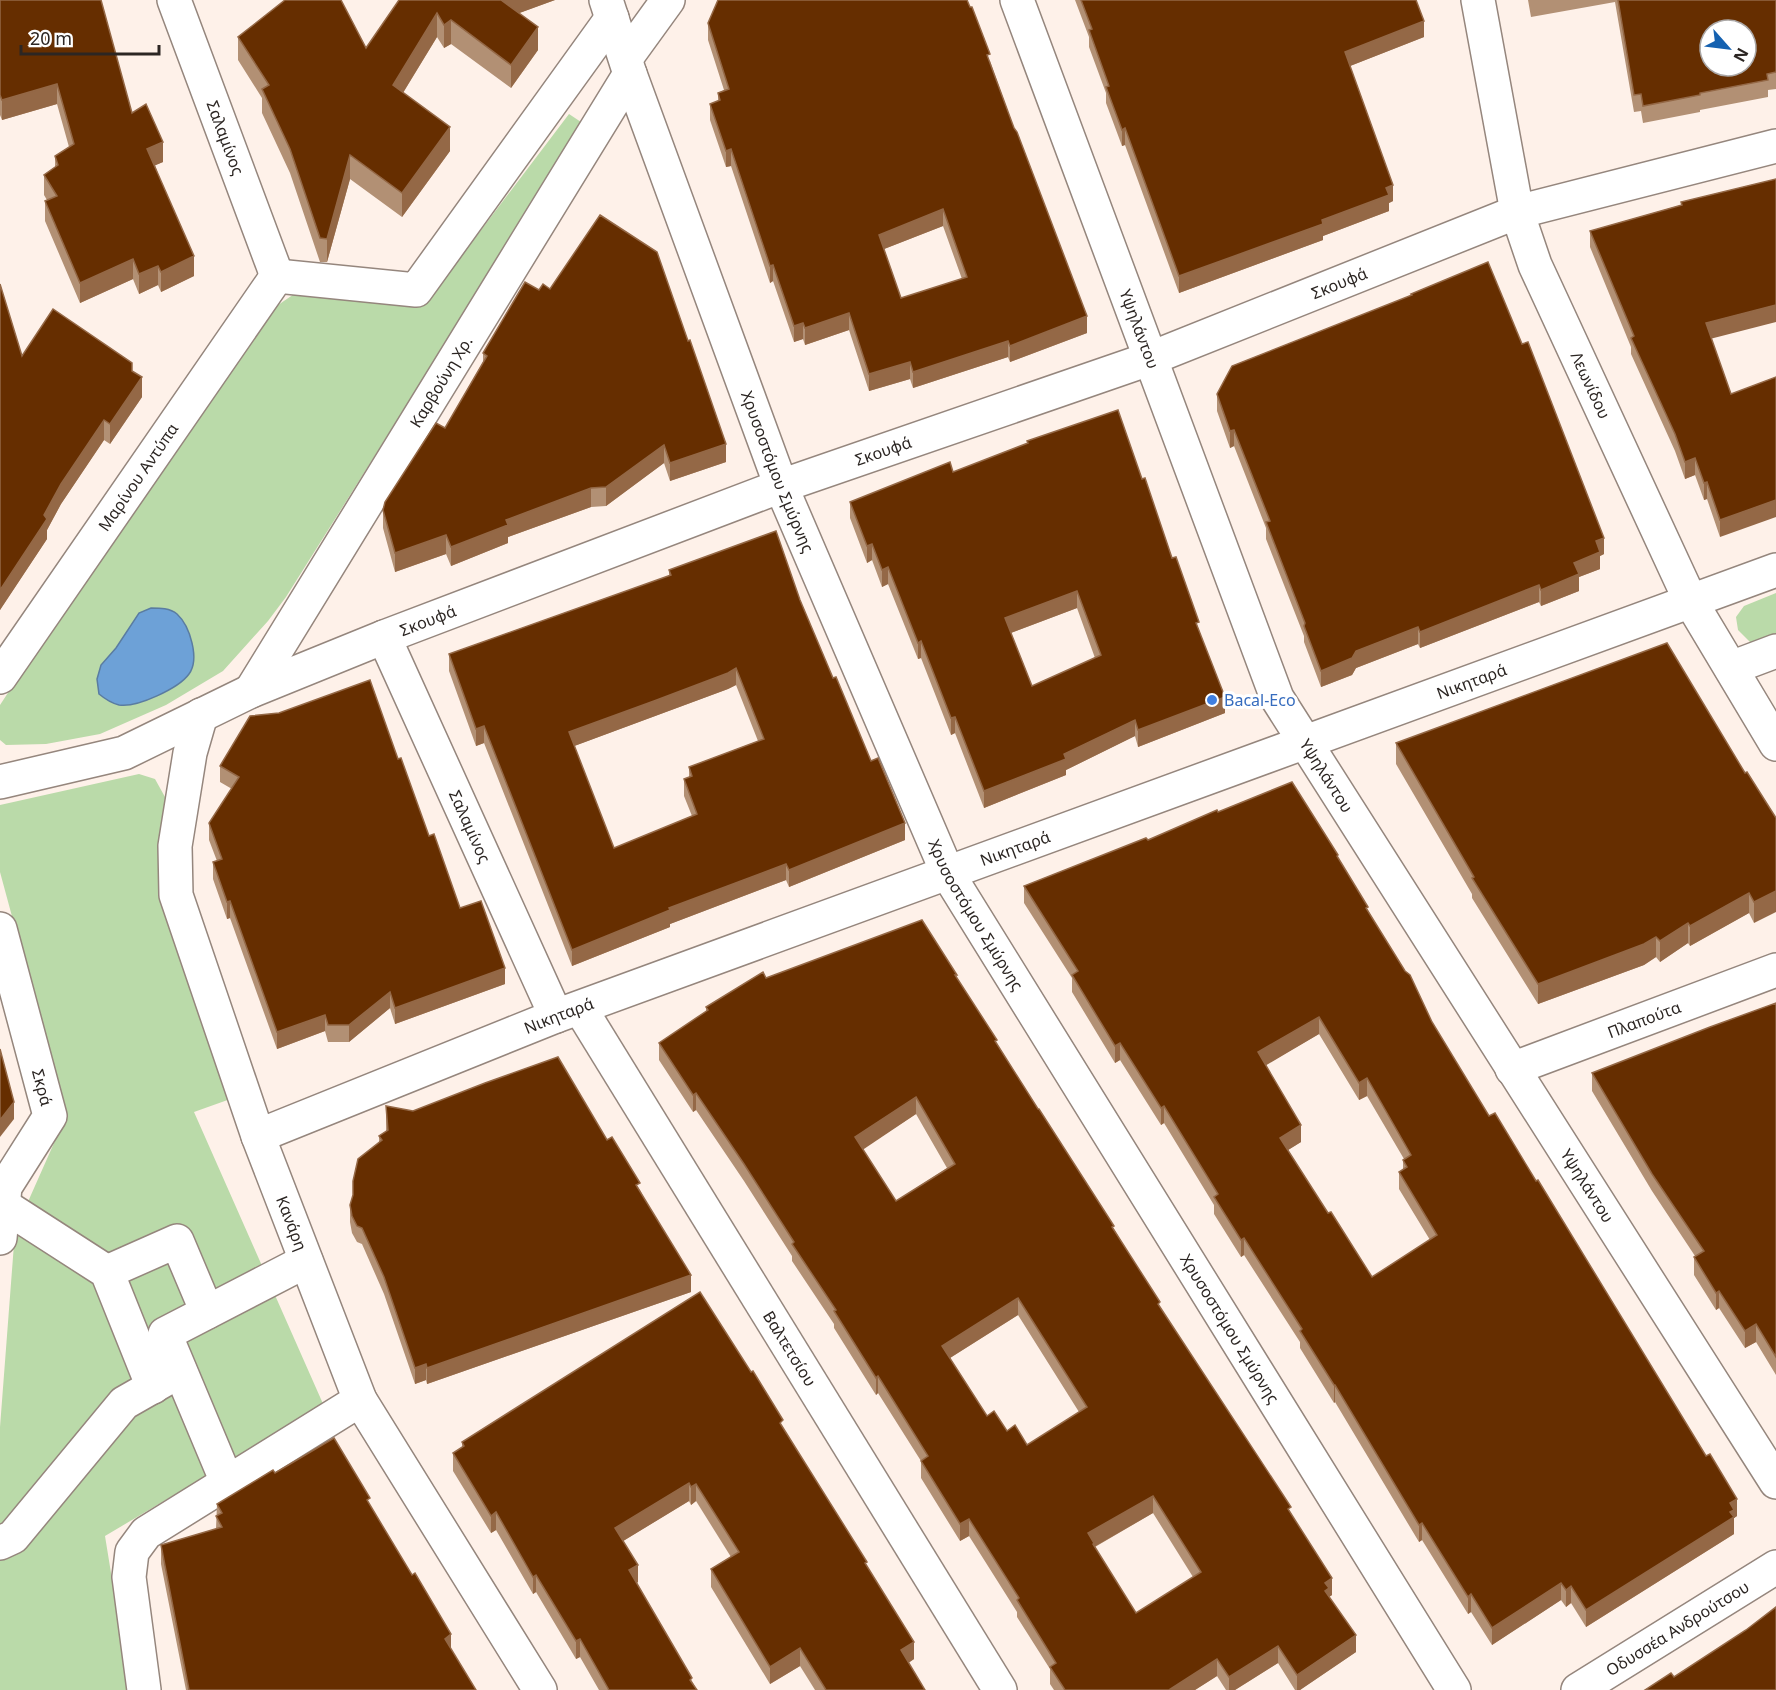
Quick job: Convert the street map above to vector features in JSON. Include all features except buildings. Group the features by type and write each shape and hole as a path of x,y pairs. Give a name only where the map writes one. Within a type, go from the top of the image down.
{"street":[{"name":"Σαλαμίνος","path":"174,0 277,276"},
{"name":"Καρβούνη Χρ.","path":"251,691 668,0"},
{"name":"Υψηλάντου","path":"1017,0 1277,698 1776,1482"},
{"name":"Λεωνίδου","path":"1478,0 1517,212 1534,265 1691,602 1776,744"},
{"path":"277,276 416,290 609,9"},
{"name":"Χρυσοστόμου Σμύρνης","path":"609,9 781,486 948,874 1454,1690"},
{"name":"Σκουφά","path":"0,782 124,753 251,691 384,637 781,486 1149,359 1517,212 1776,146"},
{"name":"Μαρίνου Αντύπα","path":"0,677 277,276"},
{"name":"Νικηταρά","path":"258,1136 568,1012 1776,570"},
{"name":"Σαλαμίνος","path":"384,637 568,1012"},
{"path":"1731,668 1776,651"},
{"name":"Κανάρη","path":"201,715 190,753 175,846 176,895 258,1136 360,1400 540,1690"},
{"name":"Σκρά","path":"0,929 50,1116 3,1194 0,1238"},
{"name":"Πλαπούτα","path":"1512,1070 1776,970"},
{"name":"Βαλτετσίου","path":"568,1012 999,1690"},
{"path":"3,1194 107,1272 227,1482"},
{"path":"107,1272 177,1241 207,1312"},
{"path":"167,1379 165,1334 306,1261"},
{"path":"0,1543 13,1537 124,1403 167,1379"},
{"path":"144,1690 129,1577 132,1552 146,1533 360,1400"},
{"name":"Οδυσσέα Ανδρούτσου","path":"1578,1690 1776,1567"}],"green space":[{"path":"569,114 581,122 504,250 286,597 268,621 223,671 166,705 100,734 46,744 6,745 0,740 0,705 122,519 262,316 300,290 425,304"},
{"path":"1776,593 1776,641 1752,644 1738,630 1736,617 1744,606"},
{"path":"139,774 155,779 165,797 158,885 236,1097 194,1112 324,1406 105,1536 130,1690 0,1690 0,1427 15,1231 66,1116 0,872 0,805"}],"water":[{"path":"151,608 171,611 182,619 192,643 194,660 192,668 184,679 157,696 127,705 113,703 99,694 97,679 101,665 116,648 139,613"}],"place":[{"name":"Bacal-Eco","path":"1212,700"}]}
